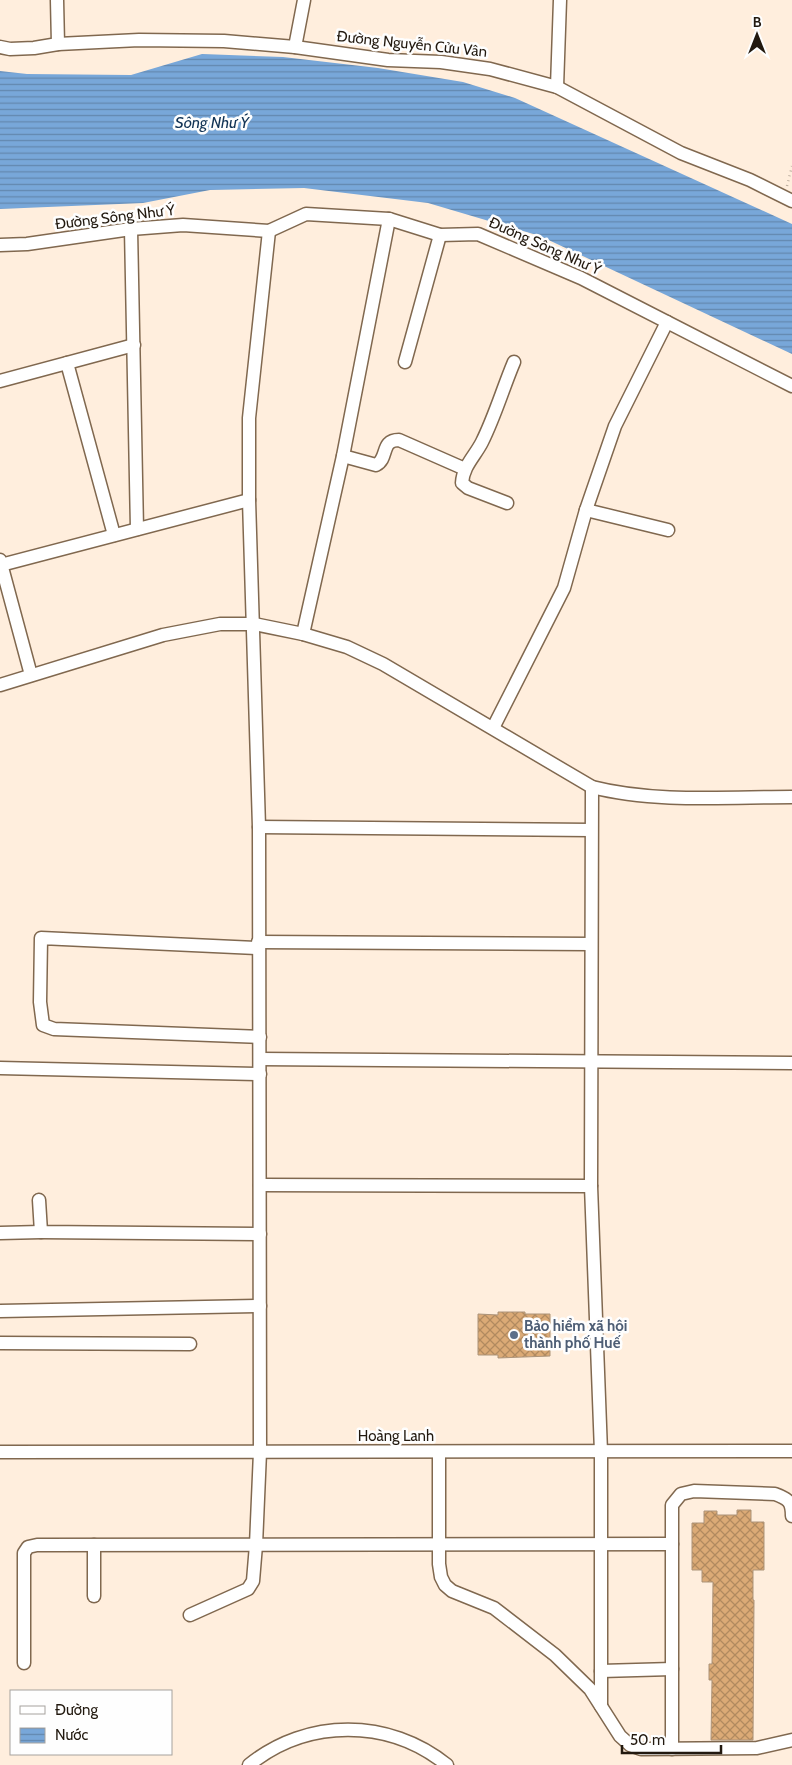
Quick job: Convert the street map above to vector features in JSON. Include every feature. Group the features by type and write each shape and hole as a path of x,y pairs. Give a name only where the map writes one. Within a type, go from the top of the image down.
{"street":[{"path":"57,0 58,44"},
{"path":"294,47 304,0"},
{"path":"557,87 560,0"},
{"name":"Đường Nguyễn Cửu Vân","path":"0,47 10,49 34,48 58,44 139,40 224,41 294,47 388,60 441,62 490,69 557,87 681,152 750,180 788,199"},
{"name":"Đường Sông Như Ý","path":"0,245 27,244 131,229 183,225 270,231 306,214 389,219 440,235 478,234 581,278 792,386"},
{"path":"303,634 343,456 389,219"},
{"path":"131,229 137,529"},
{"path":"190,1615 248,1589 253,1581 256,1545 260,1452 259,827 249,500 249,418 270,231"},
{"path":"405,362 440,235"},
{"path":"493,728 564,588 586,510 615,426 667,322"},
{"path":"0,381 134,345"},
{"path":"507,503 468,488 462,483 465,469 482,442 514,362"},
{"path":"67,363 114,536"},
{"path":"343,456 376,465 382,460 388,443 392,440 399,440 465,469"},
{"path":"31,675 1,562 114,536 249,500"},
{"path":"586,510 668,530"},
{"path":"0,685 163,635 220,624 254,624 303,634 347,647 383,664 592,787 614,793 665,797 792,797"},
{"path":"592,787 591,1186 601,1452 601,1706"},
{"path":"259,827 591,830"},
{"path":"260,1037 54,1029 44,1025 40,1002 41,938 258,945 591,944"},
{"path":"260,1059 792,1063"},
{"path":"0,1068 260,1074"},
{"path":"260,1185 591,1186"},
{"path":"39,1200 41,1232"},
{"path":"0,1233 260,1234"},
{"path":"0,1312 260,1306"},
{"path":"0,1343 190,1344"},
{"name":"Hoàng Lanh","path":"0,1452 792,1451"},
{"path":"439,1452 439,1544 441,1577 445,1585 452,1591 494,1608 555,1655 590,1689 620,1736 630,1746 641,1749 757,1748 792,1740"},
{"path":"672,1749 672,1505 681,1494 694,1490 775,1494 787,1499 792,1506 792,1516"},
{"path":"24,1663 24,1553 28,1547 37,1545 672,1544"},
{"path":"94,1545 94,1596"},
{"path":"601,1671 672,1669"},
{"path":"249,1765 262,1755 289,1741 318,1732 348,1729 378,1732 408,1741 434,1755 447,1765"}],"path":[{"path":"788,199 792,166"}],"water":[{"name":"Sông Như Ý","path":"202,54 283,57 378,68 463,82 515,98 792,224 792,354 540,236 428,203 304,188 210,190 143,203 0,209 0,71 27,74 131,75"}],"building":[{"name":"Bảo hiểm xã hội thành phố Huế","path":"498,1312 550,1314 550,1356 498,1358 498,1355 478,1355 478,1314 498,1315"},
{"path":"737,1510 751,1510 751,1522 764,1522 764,1570 753,1570 753,1740 711,1740 712,1680 709,1680 709,1664 712,1664 713,1582 702,1582 702,1570 692,1570 692,1523 704,1523 704,1511 717,1511 717,1515 737,1515"}],"place":[{"name":"Bảo hiểm xã hội thành phố Huế","path":"514,1335"}]}
